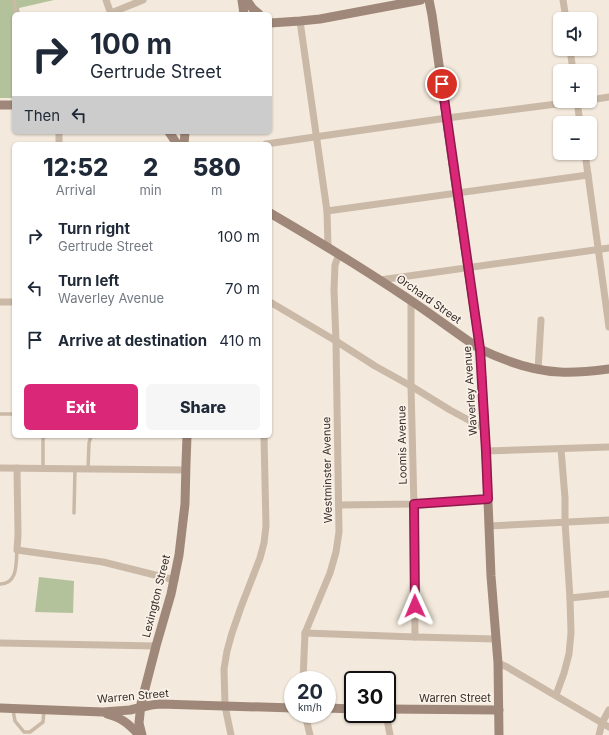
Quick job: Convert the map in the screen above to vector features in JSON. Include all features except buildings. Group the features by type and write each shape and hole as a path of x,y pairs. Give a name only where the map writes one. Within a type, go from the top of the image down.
{"street":[{"path":"106,0 111,12"},
{"path":"113,12 143,0"},
{"path":"273,21 300,21 339,16 421,0"},
{"name":"Waverley Avenue","path":"429,0 480,349 498,663 499,735"},
{"path":"563,0 565,12"},
{"path":"240,12 245,1"},
{"path":"244,12 245,1"},
{"path":"245,1 251,12"},
{"path":"245,1 257,12"},
{"path":"300,21 327,211 328,247"},
{"path":"597,99 609,97"},
{"path":"272,143 553,104"},
{"path":"0,105 12,105"},
{"path":"586,160 609,327"},
{"path":"327,211 588,175"},
{"name":"Orchard Street","path":"272,214 380,280 480,349 506,360 538,370 561,372 609,369"},
{"path":"380,280 609,248"},
{"name":"Westminster Avenue","path":"303,671 305,633 330,573 336,552 339,532 334,290 335,265 339,254"},
{"name":"Loomis Avenue","path":"411,301 415,637"},
{"path":"0,302 12,302"},
{"path":"272,303 375,366 485,429"},
{"path":"538,370 541,320"},
{"name":"Lexington Street","path":"141,735 139,724 140,708 175,580 183,526 186,438"},
{"path":"231,735 226,706 224,669 232,632 260,558 264,543 266,526 264,438"},
{"path":"486,451 561,450 609,447"},
{"path":"556,695 564,673 571,633 565,498 561,450"},
{"path":"0,468 186,470"},
{"path":"17,468 17,550 103,562 175,580"},
{"path":"338,505 414,504 488,499"},
{"path":"489,526 609,520"},
{"path":"570,598 609,594"},
{"path":"305,633 496,639"},
{"path":"0,643 156,646"},
{"path":"498,663 556,695 609,728"},
{"name":"Warren Street","path":"0,708 98,712 130,710 154,704 284,708"},
{"name":"Warren Street","path":"396,709 499,710"},
{"path":"599,735 602,723 609,710"},
{"path":"98,712 115,716 123,720 141,735"},
{"path":"307,723 310,735"},
{"path":"388,723 390,735"}],"lane":[{"path":"14,0 16,12"},
{"path":"0,414 12,414"},
{"path":"43,438 43,468"},
{"path":"88,469 90,438"},
{"path":"74,513 75,469"},
{"path":"0,584 8,583 15,574 17,550"},
{"path":"13,709 15,721 24,732 30,732 43,722 44,710"}],"green space":[{"path":"0,0 54,0 19,8 20,12 12,12 12,98 0,98"},
{"path":"39,577 74,581 73,613 35,612"}],"route":[{"path":"415,606 414,504 488,499 480,349 442,84"}]}
